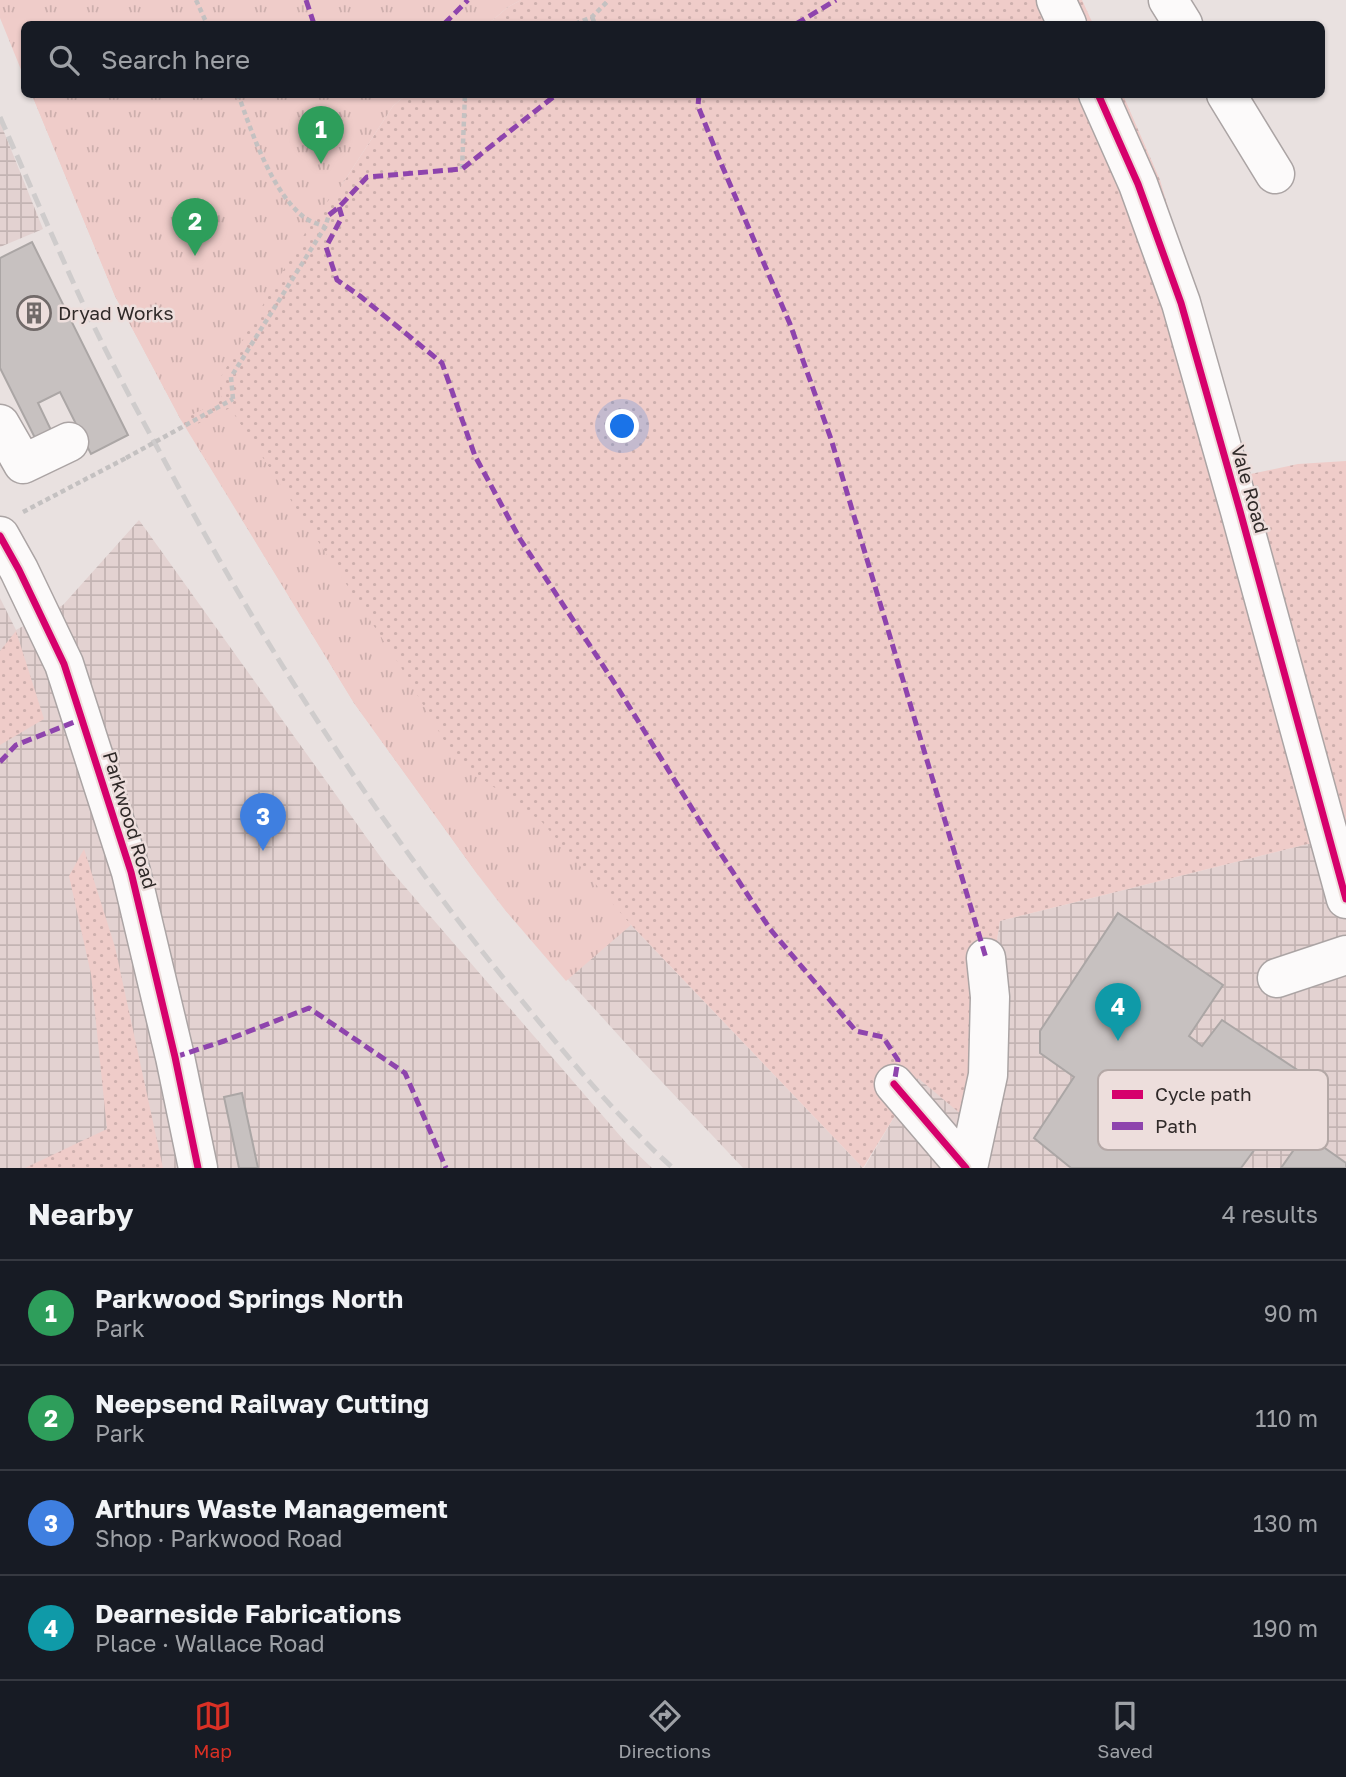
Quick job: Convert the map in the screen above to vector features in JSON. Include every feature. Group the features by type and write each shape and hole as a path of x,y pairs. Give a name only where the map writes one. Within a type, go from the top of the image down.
{"street":[{"path":"1056,0 1066,21"},
{"path":"1168,0 1181,21"},
{"name":"Vale Road","path":"1100,98 1139,184 1181,303 1346,900"},
{"path":"1228,98 1275,174"},
{"path":"0,424 23,464 69,442"},
{"name":"Parkwood Road","path":"12,529 19,570 64,664 131,872 198,1168"},
{"path":"1277,978 1346,955"},
{"path":"967,1168 988,1075 990,997 986,958"},
{"path":"894,1084 967,1168"}],"path":[{"path":"196,0 206,21"},
{"path":"582,21 592,17 609,0"},
{"path":"592,17 593,21"},
{"path":"240,98 257,144 280,191 305,218 326,227"},
{"path":"463,169 466,98"},
{"path":"12,529 21,513 233,398 231,377 326,227 329,215"}],"shaded area":[{"path":"0,122 43,229 0,247"},
{"path":"139,520 387,866 628,1145 652,1168 0,1168 0,598 16,630 63,605"},
{"path":"1308,844 1346,846 1346,1168 864,1168 918,1077 969,1121 1000,921"},
{"path":"569,860 863,1168 743,1168 505,910"}],"green space":[{"path":"0,0 521,0 492,21 21,21 21,70 0,18"},
{"path":"521,0 1082,0 1092,21 492,21"},
{"path":"33,98 255,98 273,141 341,186 393,106 402,98 1124,98 1160,180 1246,475 1298,464 1346,461 1346,846 1308,844 1000,921 969,1121 918,1078 863,1168 569,860 478,875 354,703 181,420 115,296"},
{"path":"33,98 402,98 393,106 341,186 315,216 219,380 222,400 181,420 115,296"},
{"path":"230,408 399,664 455,759 542,822 631,925 566,981 478,875 354,703 187,429"},
{"path":"16,631 44,719 0,745 0,651"},
{"path":"84,849 115,947 163,1168 25,1168 107,1129 91,974 69,876"}],"building":[{"name":"Dryad Works","path":"32,242 128,435 91,454 60,392 38,403 51,430 35,438 0,368 0,258"},
{"path":"1118,913 1223,985 1189,1036 1202,1046 1222,1020 1297,1070 1098,1070 1098,1150 1254,1150 1241,1168 1071,1168 1034,1138 1074,1077 1040,1053 1040,1031"},
{"path":"242,1093 258,1168 239,1168 224,1097"},
{"path":"1294,1150 1328,1150 1346,1163 1346,1168 1281,1168"}],"railway":[{"path":"0,117 79,295 131,398 200,527 322,727 410,856 505,980 601,1094 673,1168"}],"marked path":[{"path":"306,0 313,21"},
{"path":"447,21 468,0"},
{"path":"801,21 836,0"},
{"path":"329,215 367,177 462,169 552,98"},
{"path":"699,98 698,106 790,324 831,439 986,958"},
{"path":"339,207 342,217 326,247 337,280 442,363 475,456 520,539 770,929 856,1031 883,1037 898,1060 894,1084"},
{"path":"0,762 16,745 82,719"},
{"path":"175,1057 309,1008 405,1073 446,1168"}],"cycle path":[{"path":"1100,98 1138,184 1181,303 1346,899"},
{"path":"0,536 64,664 131,872 198,1168"},
{"path":"894,1084 966,1168"}],"place":[{"name":"Parkwood Springs North","path":"321,164"},
{"name":"Neepsend Railway Cutting","path":"195,256"},
{"name":"Dryad Works","path":"34,313"},
{"name":"Arthurs Waste Management","path":"263,851"},
{"name":"Dearneside Fabrications","path":"1118,1041"}]}
